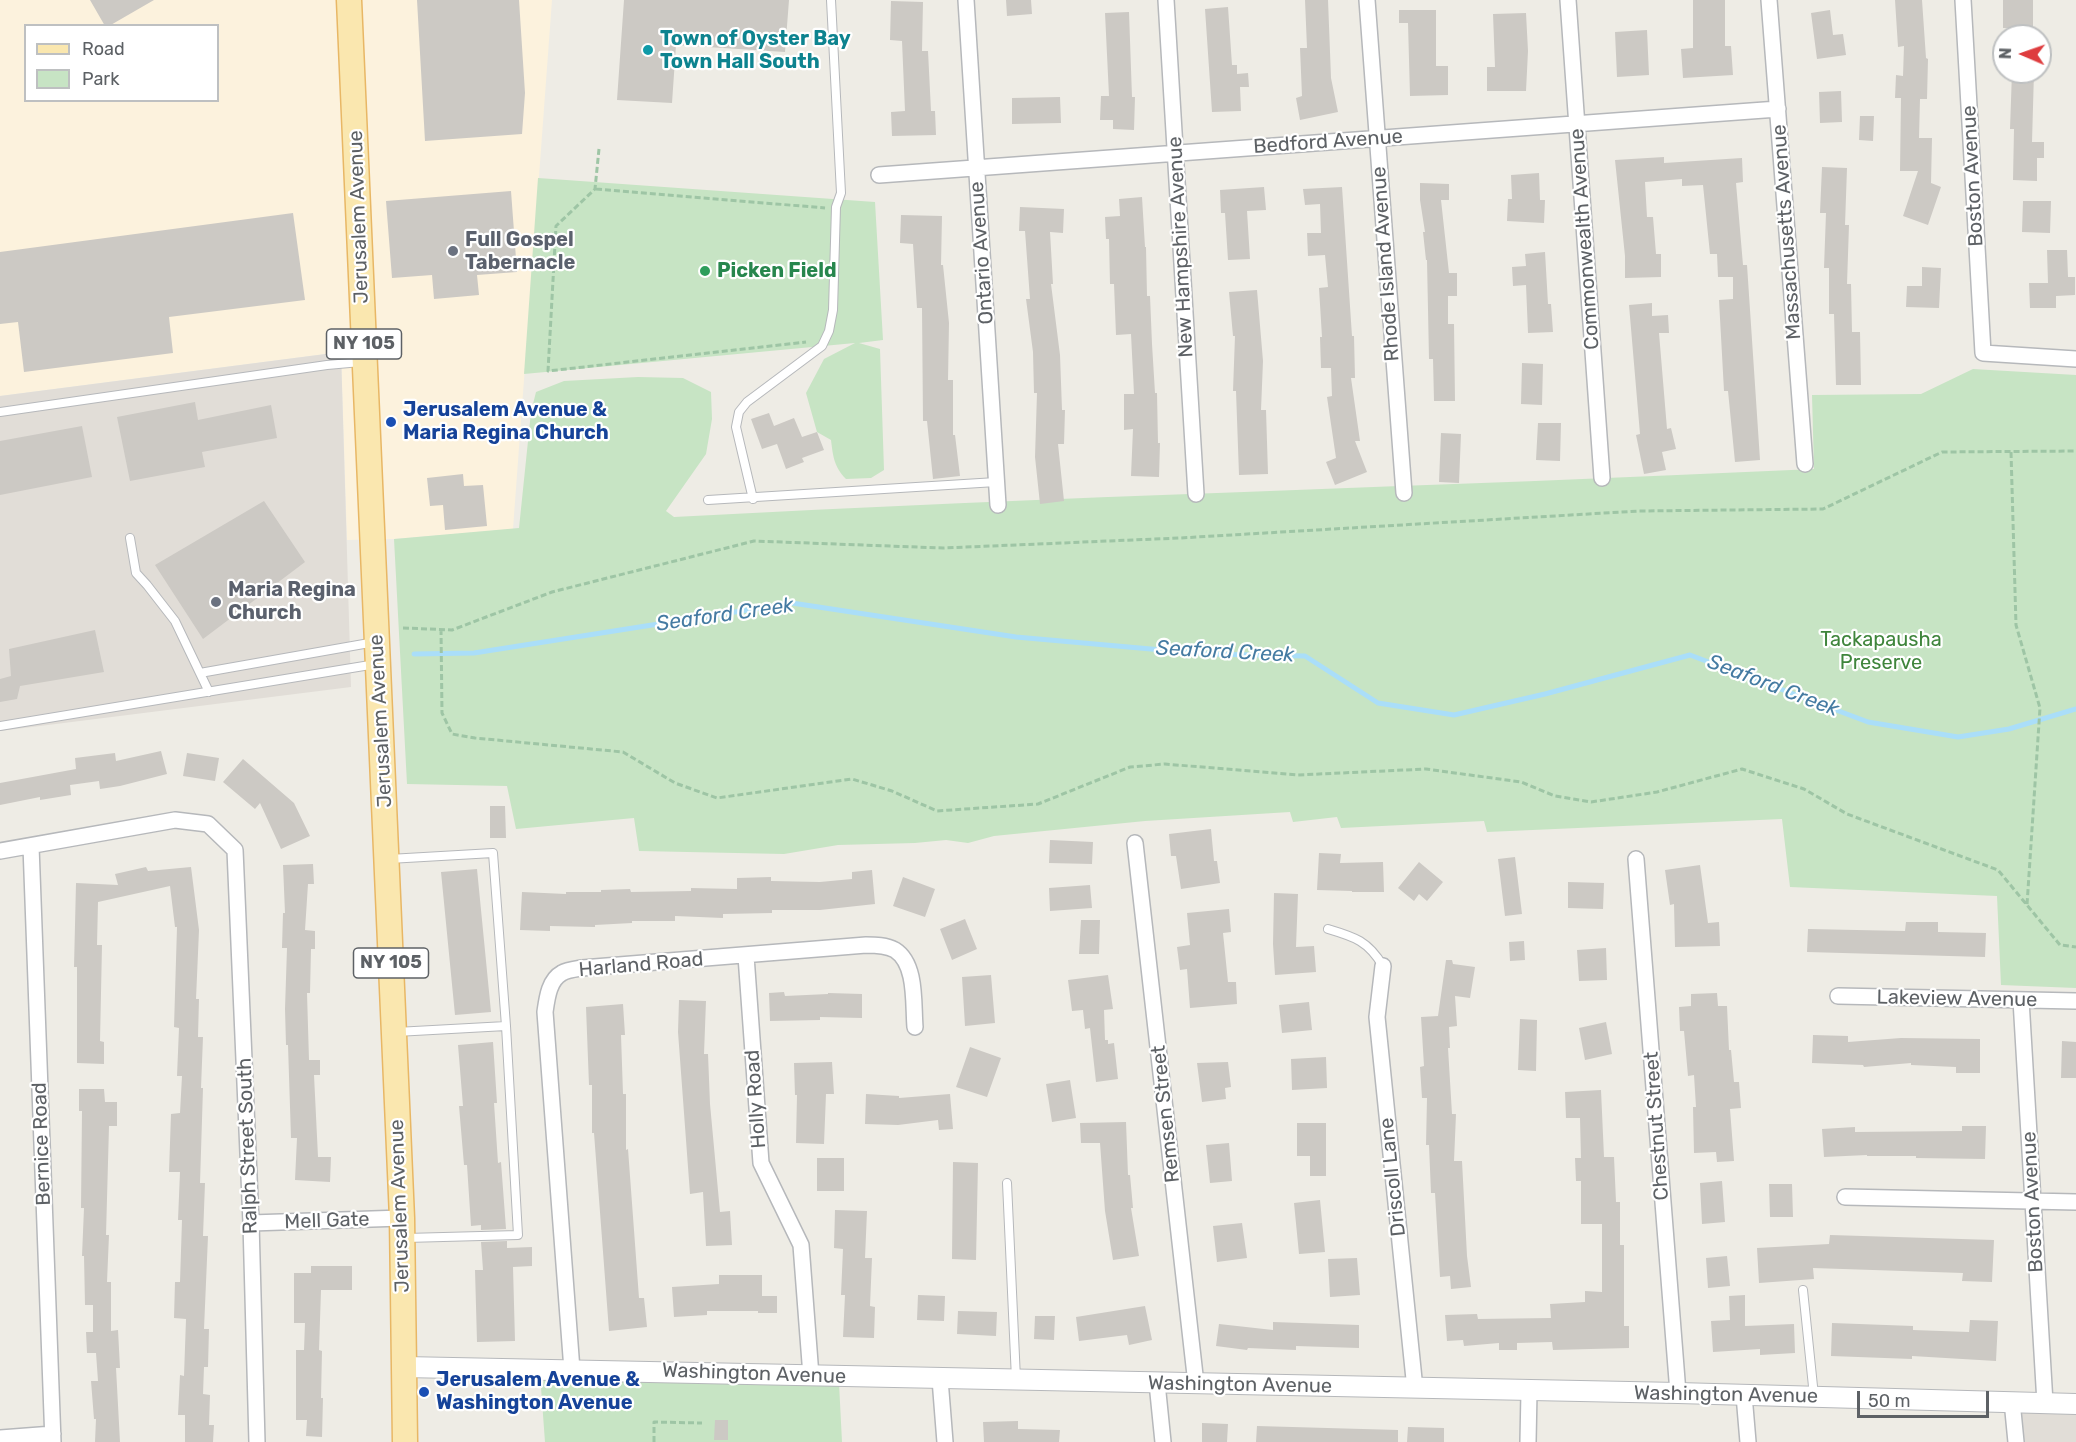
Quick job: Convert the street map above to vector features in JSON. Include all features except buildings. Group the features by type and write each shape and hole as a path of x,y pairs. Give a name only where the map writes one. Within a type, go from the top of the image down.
{"main road":[{"name":"Jerusalem Avenue","path":"349,0 402,1228 405,1442"}],"street":[{"name":"Ontario Avenue","path":"966,0 998,505"},
{"name":"New Hampshire Avenue","path":"1166,0 1196,494"},
{"name":"Rhode Island Avenue","path":"1367,0 1404,493"},
{"name":"Commonwealth Avenue","path":"1568,0 1602,478"},
{"name":"Massachusetts Avenue","path":"1769,0 1805,464"},
{"name":"Boston Avenue","path":"1963,0 1983,353 2076,358"},
{"name":"Bedford Avenue","path":"879,175 1778,109"},
{"name":"Ralph Street South","path":"32,846 175,820 208,824 235,850 251,1223 256,1442"},
{"name":"Remsen Street","path":"1135,843 1196,1384"},
{"path":"0,851 32,846"},
{"name":"Bernice Road","path":"32,846 53,1438"},
{"name":"Chestnut Street","path":"1636,859 1678,1393"},
{"name":"Harland Road","path":"572,1370 545,1012 547,996 553,982 562,972 582,968 881,945 894,950 904,959 910,972 915,1027"},
{"name":"Holly Road","path":"746,956 760,1163 801,1245 811,1376"},
{"name":"Driscoll Lane","path":"1383,966 1377,1017 1415,1389"},
{"name":"Lakeview Avenue","path":"1838,996 2076,1001"},
{"name":"Boston Avenue","path":"2021,1000 2045,1403"},
{"path":"1845,1197 2076,1202"},
{"name":"Mell Gate","path":"251,1223 402,1228"},
{"name":"Washington Avenue","path":"404,1367 1529,1392 1678,1393 2076,1404"},
{"path":"940,1379 945,1442"},
{"path":"1157,1383 1163,1442"},
{"path":"1528,1442 1529,1392"},
{"path":"1744,1395 1748,1442"},
{"path":"2012,1401 2016,1442"},
{"path":"0,1438 53,1438"}],"lane":[{"path":"753,499 736,427 739,412 747,402 822,346 833,310 836,209 841,193 841,171 831,0"},
{"path":"0,412 327,365 365,362"},
{"path":"708,500 753,499 996,482"},
{"path":"130,538 136,573 175,621 209,692"},
{"path":"200,673 377,652"},
{"path":"0,726 209,692 377,652"},
{"path":"387,860 493,853 518,1235 402,1228"},
{"path":"1328,928 1368,945 1383,966"},
{"path":"394,1032 506,1026"},
{"path":"1007,1183 1016,1381"},
{"path":"1803,1290 1814,1397"}],"path":[{"path":"599,149 596,189 556,226 548,371 825,340"},
{"path":"596,189 836,209"},
{"path":"403,628 452,630 552,592 754,542 943,548 1180,538 1638,511 1823,509 1942,452 2076,451"},
{"path":"2011,452 2016,625 2040,708 2027,906"},
{"path":"441,629 442,713 452,734 623,752 675,783 717,798 852,779 892,791 937,811 1038,804 1130,766 1165,764 1298,775 1426,769 1521,782 1555,796 1591,802 1657,792 1742,769 1804,789 1847,814 1998,870 2060,945 2076,947"},
{"path":"654,1442 654,1422 702,1423"}],"shaded area":[{"path":"0,0 552,0 513,529 394,539 347,540 341,352 0,396"},
{"path":"341,352 351,687 0,731 0,396"},
{"path":"2020,1409 2076,1412 2076,1442 2023,1442"}],"green space":[{"name":"Picken Field","path":"538,178 875,202 883,340 859,343 880,349 884,470 871,478 846,479 833,456 831,440 817,432 806,393 824,359 855,343 524,374"},
{"name":"Tackapausha Preserve","path":"1973,369 2076,375 2076,988 2001,985 1997,896 1790,887 1782,819 1487,832 1484,821 1341,828 1337,817 1293,822 1290,812 1145,821 994,836 968,843 946,840 838,845 784,854 639,851 634,818 516,829 507,786 407,784 394,539 519,528 531,412 536,392 564,381 638,377 683,378 711,392 712,419 706,454 666,511 674,517 959,503 1814,469 1812,395 1921,394"},
{"path":"540,1374 839,1383 842,1442 545,1442"}],"waterway":[{"name":"Seaford Creek","path":"414,654 474,653 792,603 1016,637 1207,654 1305,656 1378,703 1454,715 1545,694 1690,655 1868,722 1958,737 2009,729 2076,709"}],"place":[{"name":"Town of Oyster Bay Town Hall South","path":"648,50"},
{"name":"Full Gospel Tabernacle","path":"453,251"},
{"name":"Picken Field","path":"705,271"},
{"name":"Jerusalem Avenue & Maria Regina Church","path":"391,422"},
{"name":"Maria Regina Church","path":"216,602"},
{"name":"Jerusalem Avenue & Washington Avenue","path":"424,1392"}]}
